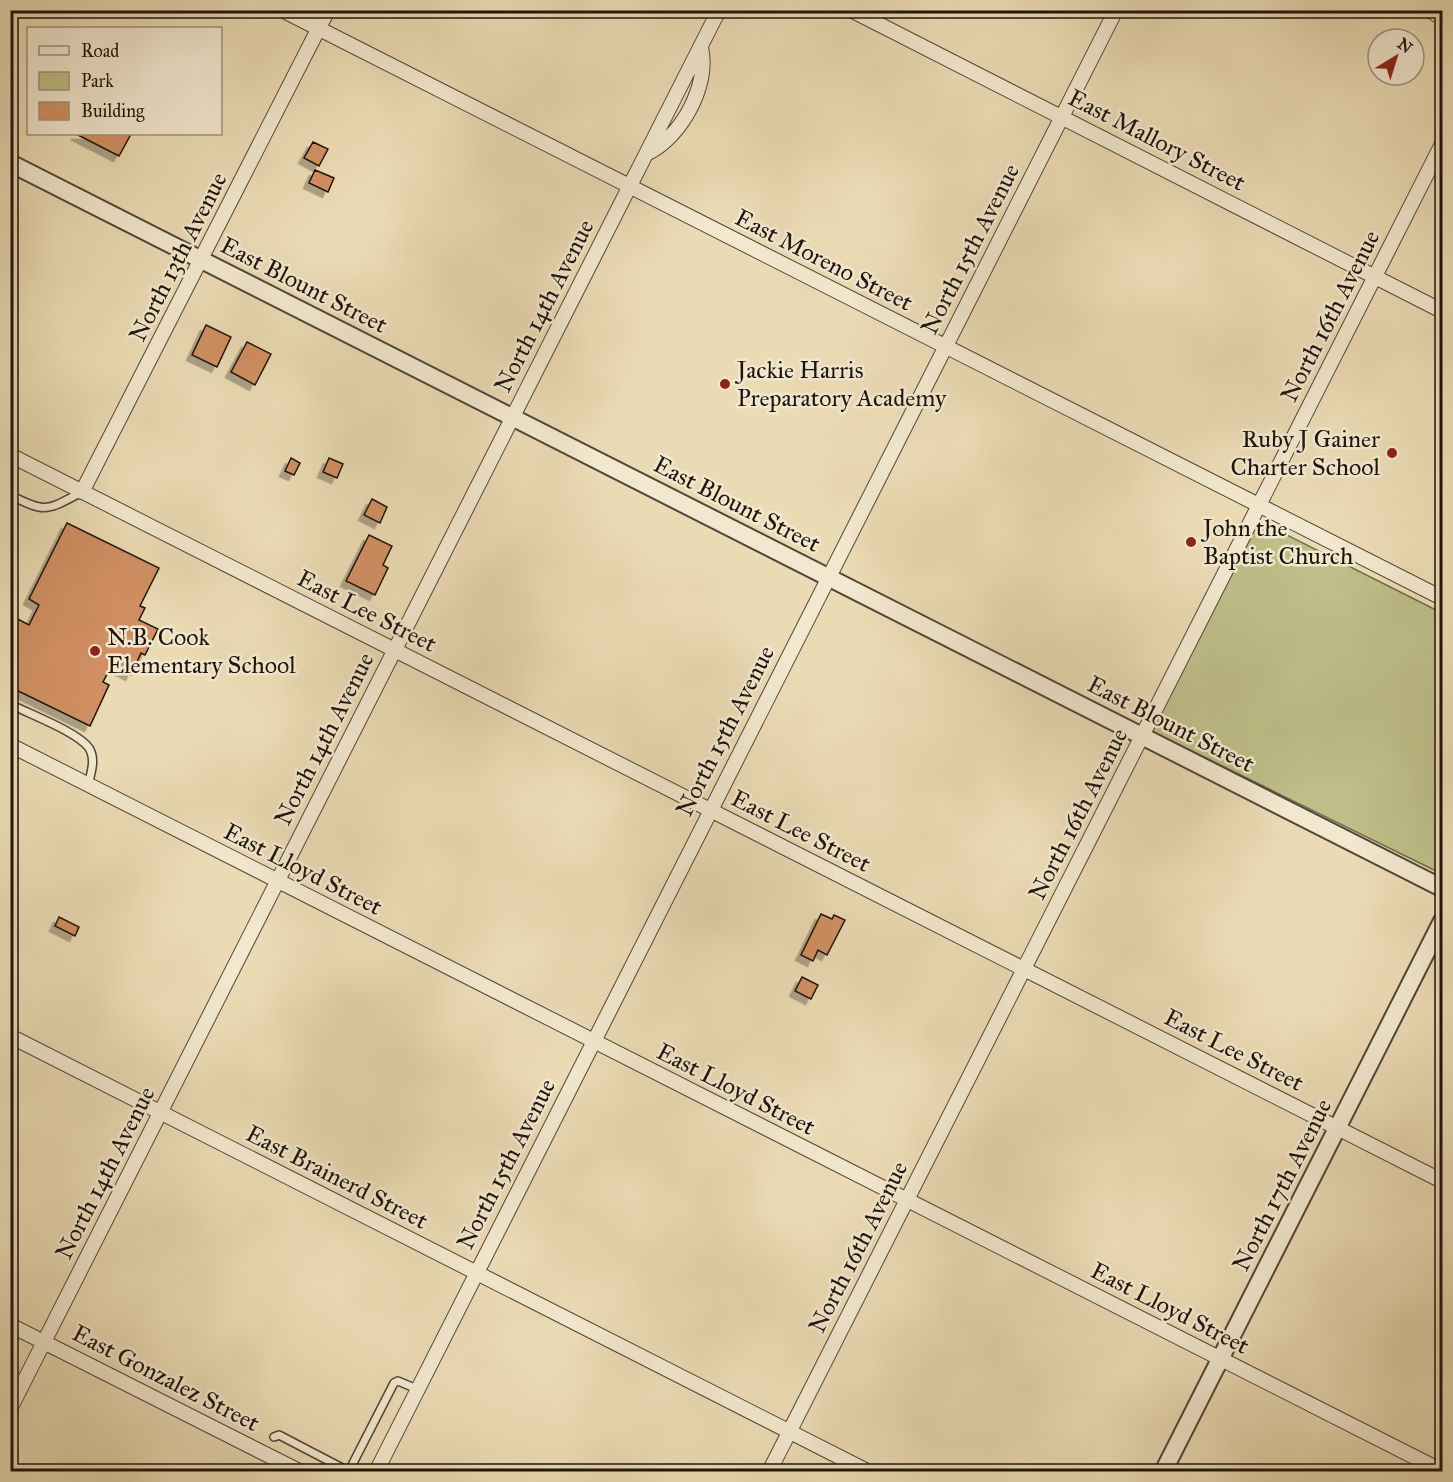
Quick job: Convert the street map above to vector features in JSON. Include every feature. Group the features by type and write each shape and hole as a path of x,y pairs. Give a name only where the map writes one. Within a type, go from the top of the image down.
{"street":[{"name":"East Moreno Street","path":"282,10 1443,598"},
{"name":"North 13th Avenue","path":"82,492 328,10"},
{"name":"North 14th Avenue","path":"10,1409 646,154 664,142 686,115 697,91 702,69 701,47 719,10"},
{"name":"East Mallory Street","path":"851,10 1443,310"},
{"name":"North 15th Avenue","path":"376,1472 1116,10"},
{"path":"1429,10 1443,18"},
{"name":"North 16th Avenue","path":"770,1472 1443,144"},
{"name":"East Blount Street","path":"10,163 1443,888"},
{"name":"East Lee Street","path":"10,455 1443,1181"},
{"name":"East Lloyd Street","path":"10,745 1443,1471"},
{"name":"North 17th Avenue","path":"1163,1472 1443,921"},
{"name":"East Brainerd Street","path":"10,1036 869,1472"},
{"name":"East Gonzalez Street","path":"10,1325 301,1472"}],"lane":[{"path":"10,495 36,508 50,508 82,492"},
{"path":"10,704 78,738 89,748 93,761 88,785"},
{"path":"274,1437 279,1436 349,1471 394,1383 398,1381 417,1389"}],"green space":[{"path":"1259,521 1442,613 1442,874 1151,731"}],"building":[{"path":"78,135 130,135 119,156"},
{"path":"313,142 328,149 319,166 304,158"},
{"path":"315,170 334,178 328,192 309,183"},
{"path":"206,325 231,337 217,367 192,355"},
{"path":"247,342 271,354 255,385 231,372"},
{"path":"291,458 300,463 294,475 285,471"},
{"path":"329,458 343,464 337,478 323,472"},
{"path":"372,499 387,507 380,523 364,515"},
{"path":"67,523 159,568 140,606 145,608 139,620 158,629 145,655 141,653 131,675 112,665 103,682 109,685 90,726 10,687 10,615 29,625 39,605 29,599"},
{"path":"369,535 392,546 383,565 388,568 375,595 346,581"},
{"path":"821,914 832,919 834,915 845,920 827,955 818,950 813,961 801,955"},
{"path":"59,917 79,927 75,936 55,926"},
{"path":"802,977 818,985 811,999 795,991"}],"place":[{"name":"Jackie Harris Preparatory Academy","path":"725,384"},
{"name":"Ruby J Gainer Charter School","path":"1392,453"},
{"name":"John the Baptist Church","path":"1191,542"},
{"name":"N.B. Cook Elementary School","path":"95,651"}]}
